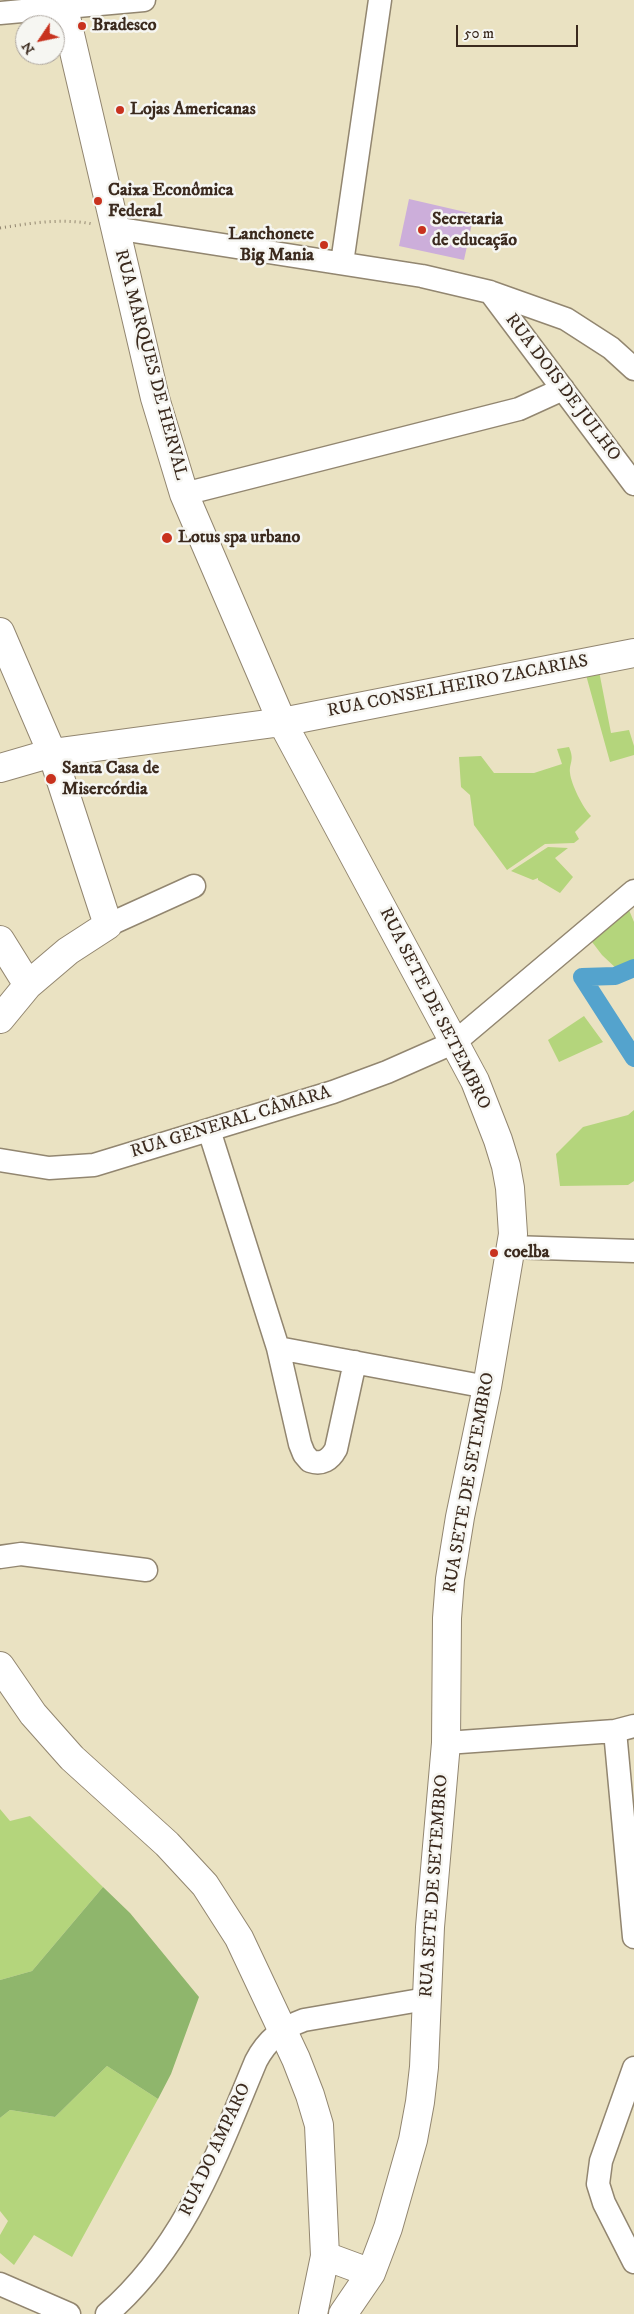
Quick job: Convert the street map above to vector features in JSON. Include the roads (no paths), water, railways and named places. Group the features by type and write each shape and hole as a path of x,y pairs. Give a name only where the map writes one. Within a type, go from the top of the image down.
{"main road":[{"name":"RUA MARQUES DE HERVAL","path":"63,4 155,398 184,494 282,722"},
{"path":"0,632 52,752 108,925 68,951 28,985 0,1019"},
{"name":"RUA CONSELHEIRO ZACARIAS","path":"0,768 52,752 282,722 634,653"},
{"name":"RUA SETE DE SETEMBRO","path":"282,722 455,1042 487,1110 506,1166 512,1202 511,1247 487,1387 460,1517 450,1579 447,1618 446,1743 430,1927 424,2067 420,2102 413,2140 388,2228 371,2273 343,2314"},
{"path":"0,940 28,985"},
{"path":"0,1666 33,1714 72,1758 167,1844 205,1885 239,1938 283,2030 310,2095 319,2125 325,2256 313,2314"},
{"path":"325,2256 371,2273"}],"street":[{"path":"0,13 63,4 144,0"},
{"path":"342,263 380,0"},
{"path":"114,228 422,276 490,292 566,320 611,348 634,369"},
{"name":"RUA DOIS DE JULHO","path":"490,292 634,484"},
{"path":"184,494 519,409 563,389"},
{"path":"108,925 194,886"},
{"name":"RUA GENERAL CÂMARA","path":"0,1160 50,1168 94,1165 333,1092 387,1072 455,1042 634,891"},
{"path":"209,1130 278,1348 300,1444 307,1459 314,1462 325,1461 332,1456 336,1449 355,1362"},
{"path":"511,1247 634,1251"},
{"path":"278,1348 487,1387"},
{"path":"0,1557 21,1554 146,1570"},
{"path":"446,1743 624,1728 634,1937"},
{"name":"RUA DO AMPARO","path":"107,2314 137,2285 168,2246 191,2211 267,2042 296,2023 316,2017 426,1999"},
{"path":"634,2068 598,2175 600,2194 634,2262"},
{"path":"0,2284 69,2314"}],"waterway":[{"path":"582,977 615,976 634,968"},
{"path":"582,977 634,1058"}],"place":[{"name":"Bradesco","path":"82,26"},
{"name":"Lojas Americanas","path":"120,110"},
{"name":"Caixa Econômica Federal","path":"98,201"},
{"name":"Secretaria de educação","path":"422,230"},
{"name":"Lanchonete Big Mania","path":"324,245"},
{"name":"Lotus spa urbano","path":"167,538"},
{"name":"Santa Casa de Misercórdia","path":"51,779"},
{"name":"coelba","path":"494,1253"}]}
